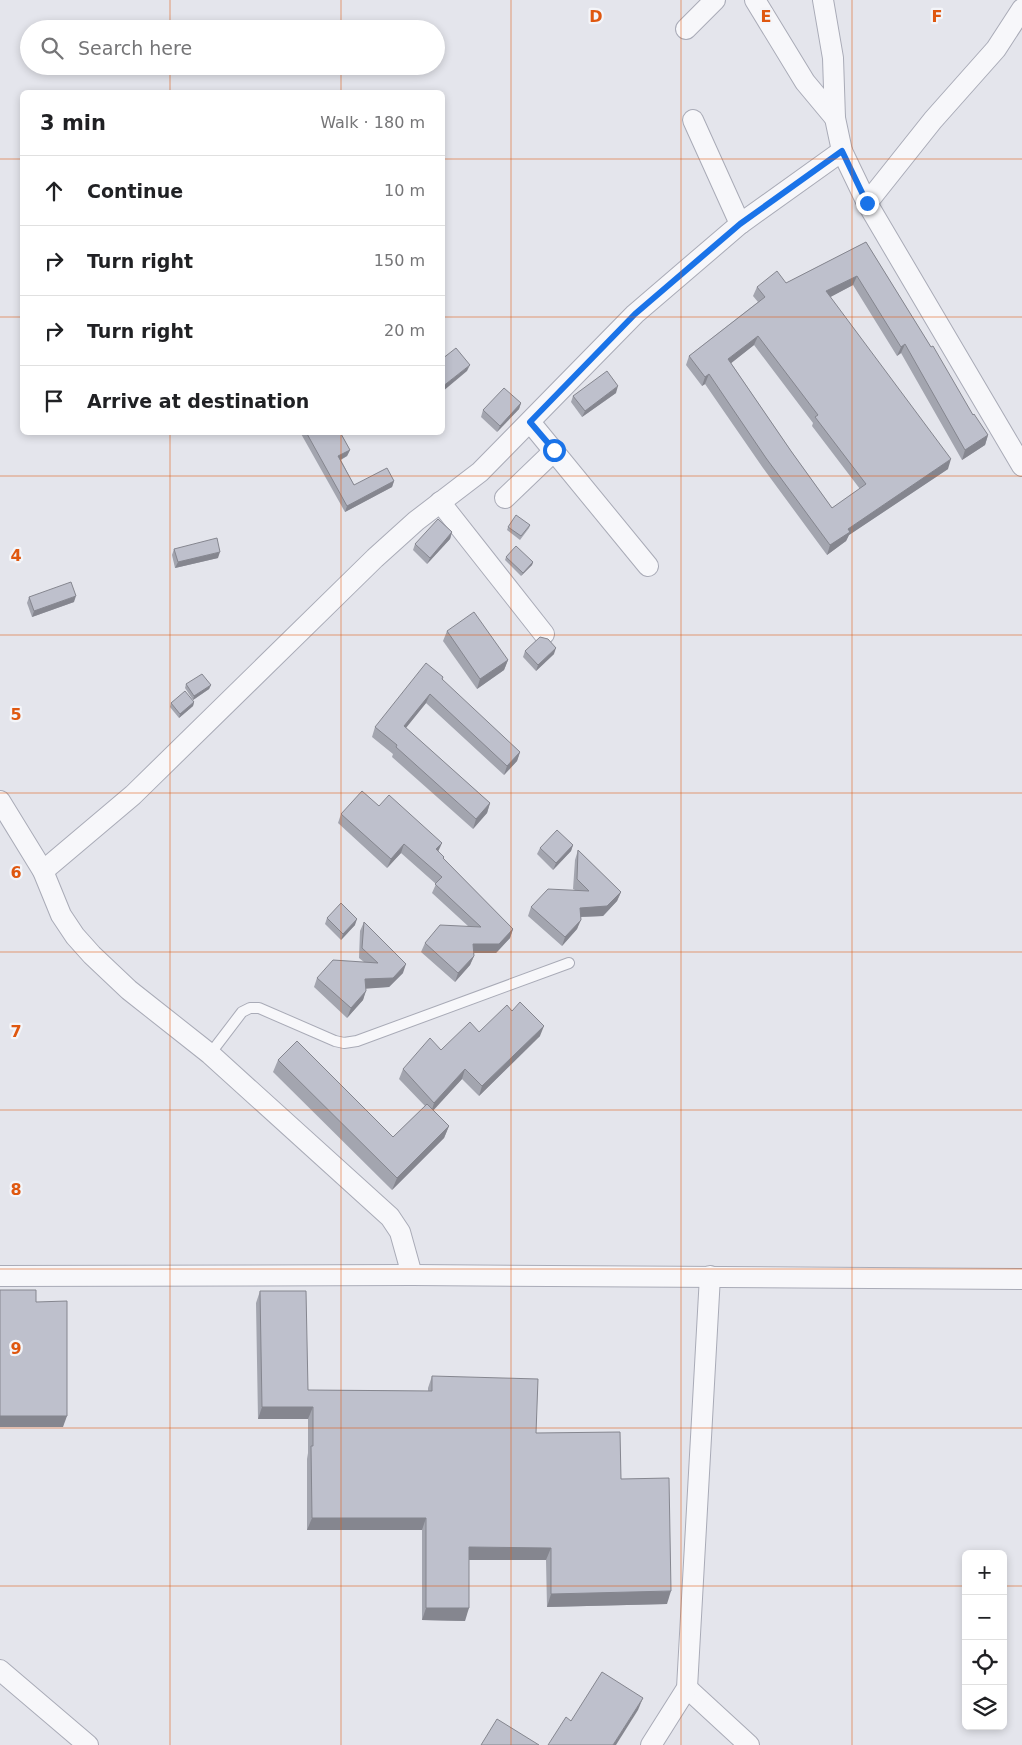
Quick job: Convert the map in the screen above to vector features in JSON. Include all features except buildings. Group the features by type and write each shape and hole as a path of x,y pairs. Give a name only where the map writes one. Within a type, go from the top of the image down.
{"street":[{"path":"686,29 715,0"},
{"path":"755,0 805,82 835,118"},
{"path":"823,0 833,58 835,118 842,151 867,203 1022,466"},
{"path":"867,203 932,120 996,49 1022,9"},
{"path":"693,120 740,224"},
{"path":"43,871 133,794 375,558 416,521 480,472 635,314 740,224 842,151"},
{"path":"530,422 648,566"},
{"path":"505,498 554,450"},
{"path":"440,502 544,634"},
{"path":"0,801 43,871 61,915 75,936 129,990 210,1054 390,1217 400,1232 412,1275"},
{"path":"0,1276 412,1275 1022,1279"},
{"path":"651,1745 687,1688 710,1276"},
{"path":"0,1670 88,1745"},
{"path":"687,1688 749,1745"}],"lane":[{"path":"210,1054 242,1012 250,1008 259,1008 335,1041 344,1043 357,1041 569,962"}],"route":[{"path":"554,450 530,422 635,314 740,224 842,151 867,203"}]}
